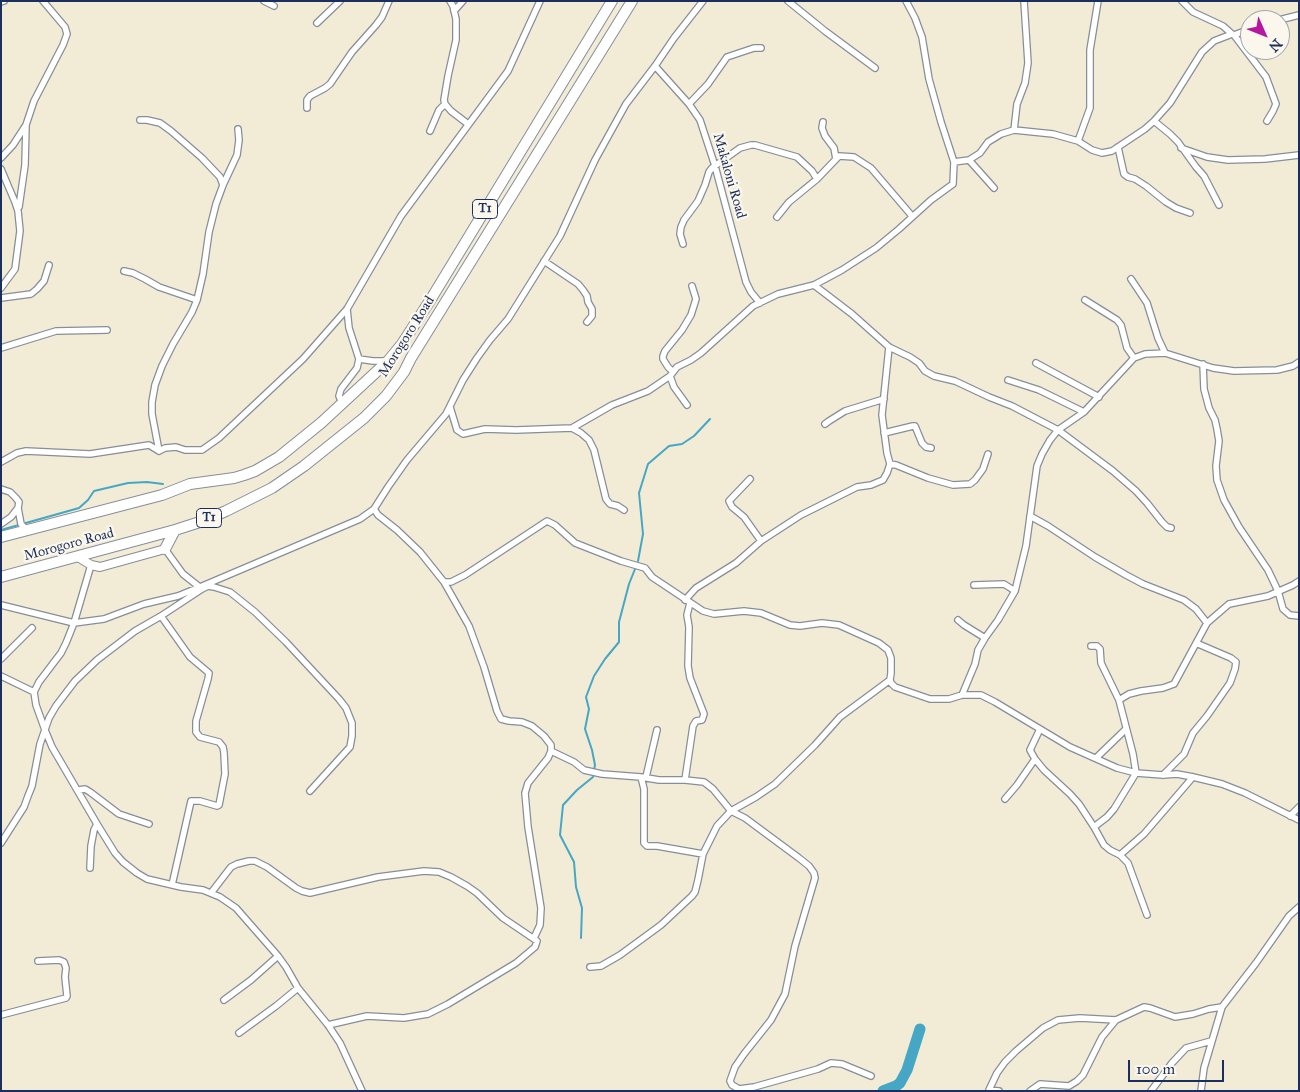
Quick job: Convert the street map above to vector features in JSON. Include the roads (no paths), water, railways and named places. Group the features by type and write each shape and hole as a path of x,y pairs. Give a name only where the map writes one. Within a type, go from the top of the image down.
{"highway":[{"name":"Morogoro Road","path":"1,537 162,494 190,484 234,478 255,471 279,457 321,423 388,361 402,344 612,1"},
{"name":"Morogoro Road","path":"1,577 175,530 226,512 272,488 333,444 364,418 386,396 404,372 632,1"},
{"path":"165,549 175,530"}],"street":[{"path":"1,158 13,145 26,125 34,101 67,34 64,27 43,1"},
{"path":"264,1 274,6"},
{"path":"317,23 340,1"},
{"path":"307,108 307,100 310,96 330,84 352,52 382,17 389,1"},
{"path":"450,1 456,19 456,40 444,100 451,111 468,124"},
{"path":"454,11 463,1"},
{"path":"159,451 176,446 185,450 202,450 219,438 303,359 347,309 401,216 508,71 540,1"},
{"path":"1,843 24,807 34,778 40,744 56,706 75,681 97,660 135,631 161,616 201,588 360,519 374,509 407,460 440,422 477,358 508,319 560,236 595,160 626,104 674,38 702,4 708,1"},
{"path":"788,1 875,68"},
{"path":"450,407 457,430 463,434 485,429 572,428 612,405 648,391 670,376 676,367 701,353 753,306 778,294 814,285 842,270 876,248 931,200 954,184 954,162 929,79 922,37 906,1"},
{"path":"1014,130 1017,104 1028,64 1024,1"},
{"path":"1078,141 1090,108 1090,50 1098,1"},
{"path":"1182,1 1193,12 1223,26 1233,35 1266,77 1276,104 1267,121"},
{"path":"954,162 969,160 980,153 988,142 1001,134 1014,130 1053,134 1078,141 1092,150 1102,153 1112,151 1154,121 1170,103 1202,52 1214,41 1240,33"},
{"path":"689,104 708,84 727,58 754,48 761,48"},
{"name":"Makaloni Road","path":"654,66 689,104 700,120 715,166 746,282 750,292 760,303"},
{"path":"430,131 439,110 445,104"},
{"path":"140,120 160,123 171,131 202,158 220,177 223,185"},
{"path":"1154,121 1170,134 1204,176 1219,205"},
{"path":"823,122 822,128 825,136 834,148 836,160"},
{"path":"1,288 15,269 20,231 18,211 25,165 26,125"},
{"path":"159,451 152,414 155,385 162,366 197,300 216,204 237,156 238,129"},
{"path":"683,244 680,234 681,227 698,201 709,172 736,150 751,145 797,157 812,171 817,179"},
{"path":"1118,147 1124,174 1146,186 1171,206 1190,213"},
{"path":"1182,148 1207,157 1228,160 1266,159 1299,155"},
{"path":"777,217 789,202 817,179 839,156 854,157 871,168 912,216"},
{"path":"969,160 994,188"},
{"path":"1,168 18,211"},
{"path":"544,261 578,284 583,290 592,309 592,316 587,322"},
{"path":"1,298 32,294 44,281 49,265"},
{"path":"124,271 133,273 159,287 197,300"},
{"path":"1131,279 1147,303 1158,338 1165,353"},
{"path":"814,285 852,314 889,347 910,357 919,363 925,371 934,376 955,381 1012,406 1058,430 1136,491 1162,522 1171,528"},
{"path":"687,404 674,387 663,356 691,315 696,299 692,286"},
{"path":"1085,300 1122,324 1127,348 1134,358"},
{"path":"342,403 341,389 357,368 359,359 349,328 347,309"},
{"path":"1,348 56,331 107,330"},
{"path":"685,780 692,726 696,721 702,720 704,714 690,678 688,666 687,601 696,588 736,563 761,541 801,515 857,487 871,485 883,480 888,474 890,464 882,415 889,347"},
{"path":"962,695 975,664 978,650 1015,591 1026,546 1037,466 1042,454 1058,430 1084,412 1134,358 1145,354 1165,353 1213,368 1234,371 1276,370 1293,366 1299,362"},
{"path":"359,359 388,361"},
{"path":"1036,363 1099,397"},
{"path":"1203,364 1204,389 1219,441 1216,466 1217,480 1224,500 1268,570 1278,591 1283,609 1290,615 1299,616"},
{"path":"1008,380 1039,390 1084,412"},
{"path":"825,424 846,411 884,399"},
{"path":"884,433 915,426 922,443 926,447 931,448"},
{"path":"572,428 589,440 594,450 606,499 612,505 624,510"},
{"path":"1,462 26,450 90,454 149,445 159,451"},
{"path":"890,464 952,485 970,484 983,469 988,454"},
{"path":"750,478 729,501 732,507 744,516 761,541"},
{"path":"1,489 10,492 19,502 18,508 21,524 27,530"},
{"path":"1,524 11,517 18,508"},
{"path":"374,509 378,515 420,552 444,582 469,626 501,719 522,722 532,726 551,745 551,752 548,758 528,783 525,793 528,827 541,908 540,926 534,938"},
{"path":"1030,516 1126,575 1143,584 1184,600 1196,609 1207,622"},
{"path":"444,582 451,582 465,575 547,521 551,522 575,543 644,568 652,576 703,611 714,614 744,611 762,613 790,625 800,626 822,623 839,625 879,643 888,650 891,658 890,680 894,687 930,698 949,699 962,695 981,695 1070,747 1117,768 1136,773 1177,774 1222,784 1245,793 1299,820"},
{"path":"78,557 97,567 165,549 183,574 201,588"},
{"path":"91,565 74,623 66,643 34,692 36,705 45,730 60,761 115,853 130,868 147,879 203,890 220,897 236,908 278,956 298,988 328,1025 340,1043 362,1091"},
{"path":"1119,700 1140,690 1163,688 1174,684 1207,622 1229,604 1268,596 1299,581"},
{"path":"974,585 1004,584 1015,591"},
{"path":"1,605 74,623 104,619 144,604 178,596 208,586 230,592 286,642 346,708 352,723 350,747 310,791"},
{"path":"161,616 187,654 208,672 196,732 200,737 219,742 223,747 225,774 219,805 191,800 172,885"},
{"path":"958,620 985,638"},
{"path":"1,659 32,628"},
{"path":"1163,775 1184,754 1193,733 1230,683 1235,669 1236,662 1231,658 1196,644"},
{"path":"1091,646 1097,646 1100,649 1101,663 1119,700 1136,773 1114,809 1107,818 1094,827"},
{"path":"1,676 34,692"},
{"path":"590,967 601,966 620,955 661,925 692,896 695,892 703,854 717,826 731,811 775,784 815,746 840,717 890,680"},
{"path":"1040,728 1030,750 1044,770 1079,804 1104,846 1120,855 1128,863 1147,915"},
{"path":"1096,758 1126,729"},
{"path":"657,730 644,777 644,842 647,846 703,854"},
{"path":"551,752 574,762 584,770 602,774 659,780 704,782 713,789 731,811 745,818 809,866 816,878 795,946 786,994 771,1020 735,1067 730,1081 732,1085 739,1088 754,1087 831,1064 842,1064 871,1076"},
{"path":"1005,799 1036,759"},
{"path":"1120,855 1144,834 1193,777"},
{"path":"79,790 90,792 119,814 149,824"},
{"path":"1290,816 1299,807"},
{"path":"90,868 92,838 97,824"},
{"path":"210,893 231,867 249,861 255,861 267,867 296,888 310,893 378,878 418,872 439,872 467,886 503,918 537,941 536,945 526,956 448,1004 428,1014 411,1018 367,1016 328,1025"},
{"path":"1201,1091 1204,1068 1222,1006 1256,963 1288,916 1299,907"},
{"path":"224,1000 251,980 278,956"},
{"path":"1,1014 66,998 66,968 64,962 59,960 38,961"},
{"path":"239,1032 298,988"},
{"path":"1030,1091 1040,1084 1069,1086 1078,1082 1102,1037 1116,1020 1144,1006 1174,1017 1222,1006"},
{"path":"999,1091 989,1090 997,1073 1005,1062 1043,1028 1058,1020 1080,1018 1116,1020"},
{"path":"1151,1091 1172,1062 1186,1048 1211,1041"}],"waterway":[{"path":"638,561 643,534 639,493 648,464 669,446 682,444 694,436 710,419"},
{"path":"1,530 79,508 94,491 128,483 147,482 163,484"},
{"path":"594,770 592,750 585,729 589,709 586,697 594,676 619,642 619,622 635,569"},
{"path":"581,938 582,908 576,887 574,862 560,835 563,805 594,774"},
{"path":"883,1091 900,1083 907,1070 920,1029"}]}
